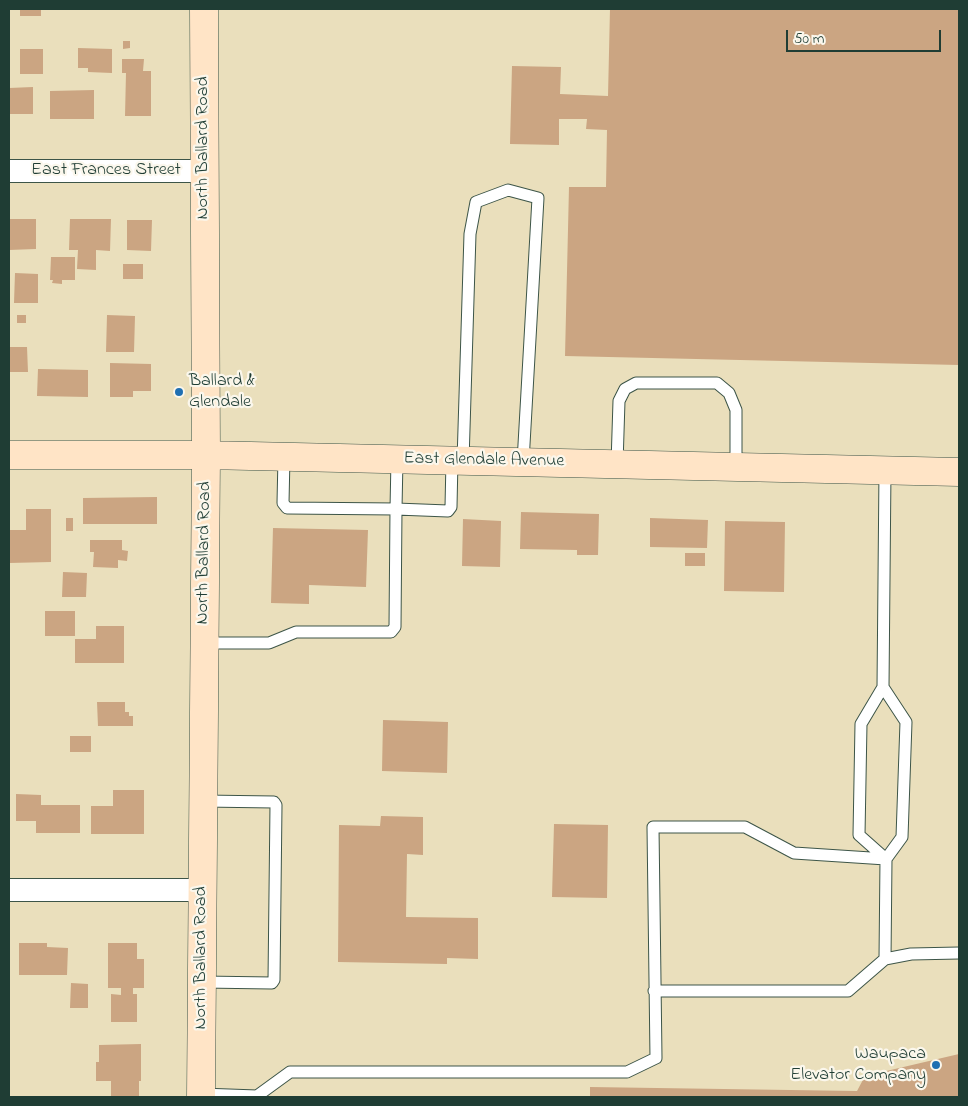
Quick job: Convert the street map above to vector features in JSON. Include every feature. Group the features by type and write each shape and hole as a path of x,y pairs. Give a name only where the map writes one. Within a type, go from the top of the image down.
{"main road":[{"name":"North Ballard Road","path":"201,1096 206,455 204,9"},
{"name":"East Glendale Avenue","path":"9,455 284,456 959,472"}],"street":[{"name":"East Frances Street","path":"9,171 204,171"},
{"path":"9,890 202,890"}],"lane":[{"path":"284,456 282,503 287,508 448,511 451,507 458,460 470,234 476,202 508,190 538,198 523,462"},
{"path":"617,464 619,401 625,389 636,383 717,383 729,393 736,410 736,467"},
{"path":"204,643 269,643 296,632 391,632 395,627 397,459"},
{"path":"885,470 883,687 861,724 859,835 886,859"},
{"path":"883,687 906,722 902,837 886,859 885,959"},
{"path":"202,801 274,802 276,805 274,980 272,983 202,982"},
{"path":"201,1096 257,1097 290,1072 627,1072 656,1058 654,827 745,827 794,853 886,859"},
{"path":"654,991 848,992 885,959 912,954 959,953"}],"building":[{"path":"20,9 41,9 41,16 20,16"},
{"path":"610,9 959,9 959,365 565,356 569,187 606,187 607,130 586,129 587,119 559,119 559,145 510,144 512,66 561,67 560,94 608,96"},
{"path":"123,41 130,41 130,48 123,49"},
{"path":"78,48 112,49 112,73 88,72 88,68 78,68"},
{"path":"20,49 43,49 43,74 20,74"},
{"path":"122,59 144,59 143,71 151,71 151,116 125,116 126,73 122,73"},
{"path":"33,87 33,114 9,114 9,88"},
{"path":"94,90 94,119 50,119 50,91"},
{"path":"9,219 36,219 36,249 9,250"},
{"path":"70,219 111,219 110,251 96,250 96,270 77,269 78,250 69,250"},
{"path":"127,220 152,220 151,251 127,250"},
{"path":"51,257 75,257 75,280 62,280 62,284 52,283 53,280 50,280"},
{"path":"123,264 143,264 143,279 123,279"},
{"path":"15,273 38,274 38,303 14,303"},
{"path":"17,315 26,315 26,323 17,323"},
{"path":"107,315 135,316 134,352 106,352"},
{"path":"9,347 27,347 28,372 9,372"},
{"path":"110,363 151,364 151,391 133,391 133,397 110,397"},
{"path":"38,369 88,370 88,397 37,396"},
{"path":"157,497 157,524 83,524 83,498"},
{"path":"26,509 51,509 51,562 9,563 9,530 26,530"},
{"path":"521,512 599,514 598,555 577,555 577,550 520,549"},
{"path":"66,518 73,518 73,531 66,531"},
{"path":"650,518 708,520 707,548 650,547"},
{"path":"463,519 501,521 500,567 462,566"},
{"path":"725,521 785,522 784,592 724,591"},
{"path":"273,528 368,530 366,587 309,585 309,604 271,603"},
{"path":"90,540 122,540 122,550 128,551 127,561 118,560 118,568 93,567 94,552 90,552"},
{"path":"685,553 705,553 705,566 685,566"},
{"path":"63,572 87,573 86,597 62,597"},
{"path":"45,611 75,611 75,636 45,636"},
{"path":"96,626 124,626 124,663 75,663 75,639 96,639"},
{"path":"97,702 125,702 125,712 129,712 129,716 133,716 133,726 98,726"},
{"path":"383,720 448,722 447,773 382,771"},
{"path":"70,736 91,736 91,752 70,752"},
{"path":"113,790 144,790 144,834 91,834 91,806 113,806"},
{"path":"16,794 41,795 41,805 80,805 80,833 36,833 36,821 16,821"},
{"path":"381,816 423,817 423,855 407,854 406,917 478,918 478,959 447,958 447,964 338,962 339,825 380,826"},
{"path":"554,824 608,825 607,898 552,897"},
{"path":"19,943 47,943 47,947 68,948 67,975 19,975"},
{"path":"108,943 137,943 137,959 144,959 144,988 133,988 133,994 137,994 137,1022 111,1022 111,994 121,995 121,988 108,988"},
{"path":"71,983 88,984 88,1008 70,1008"},
{"path":"141,1044 139,1097 111,1097 111,1081 96,1081 96,1062 99,1062 99,1045"},
{"name":"Waupaca Elevator Company","path":"959,1054 959,1097 590,1097 590,1087 857,1091 865,1076"}],"place":[{"name":"Ballard & Glendale","path":"179,392"},
{"name":"Waupaca Elevator Company","path":"936,1065"}]}
